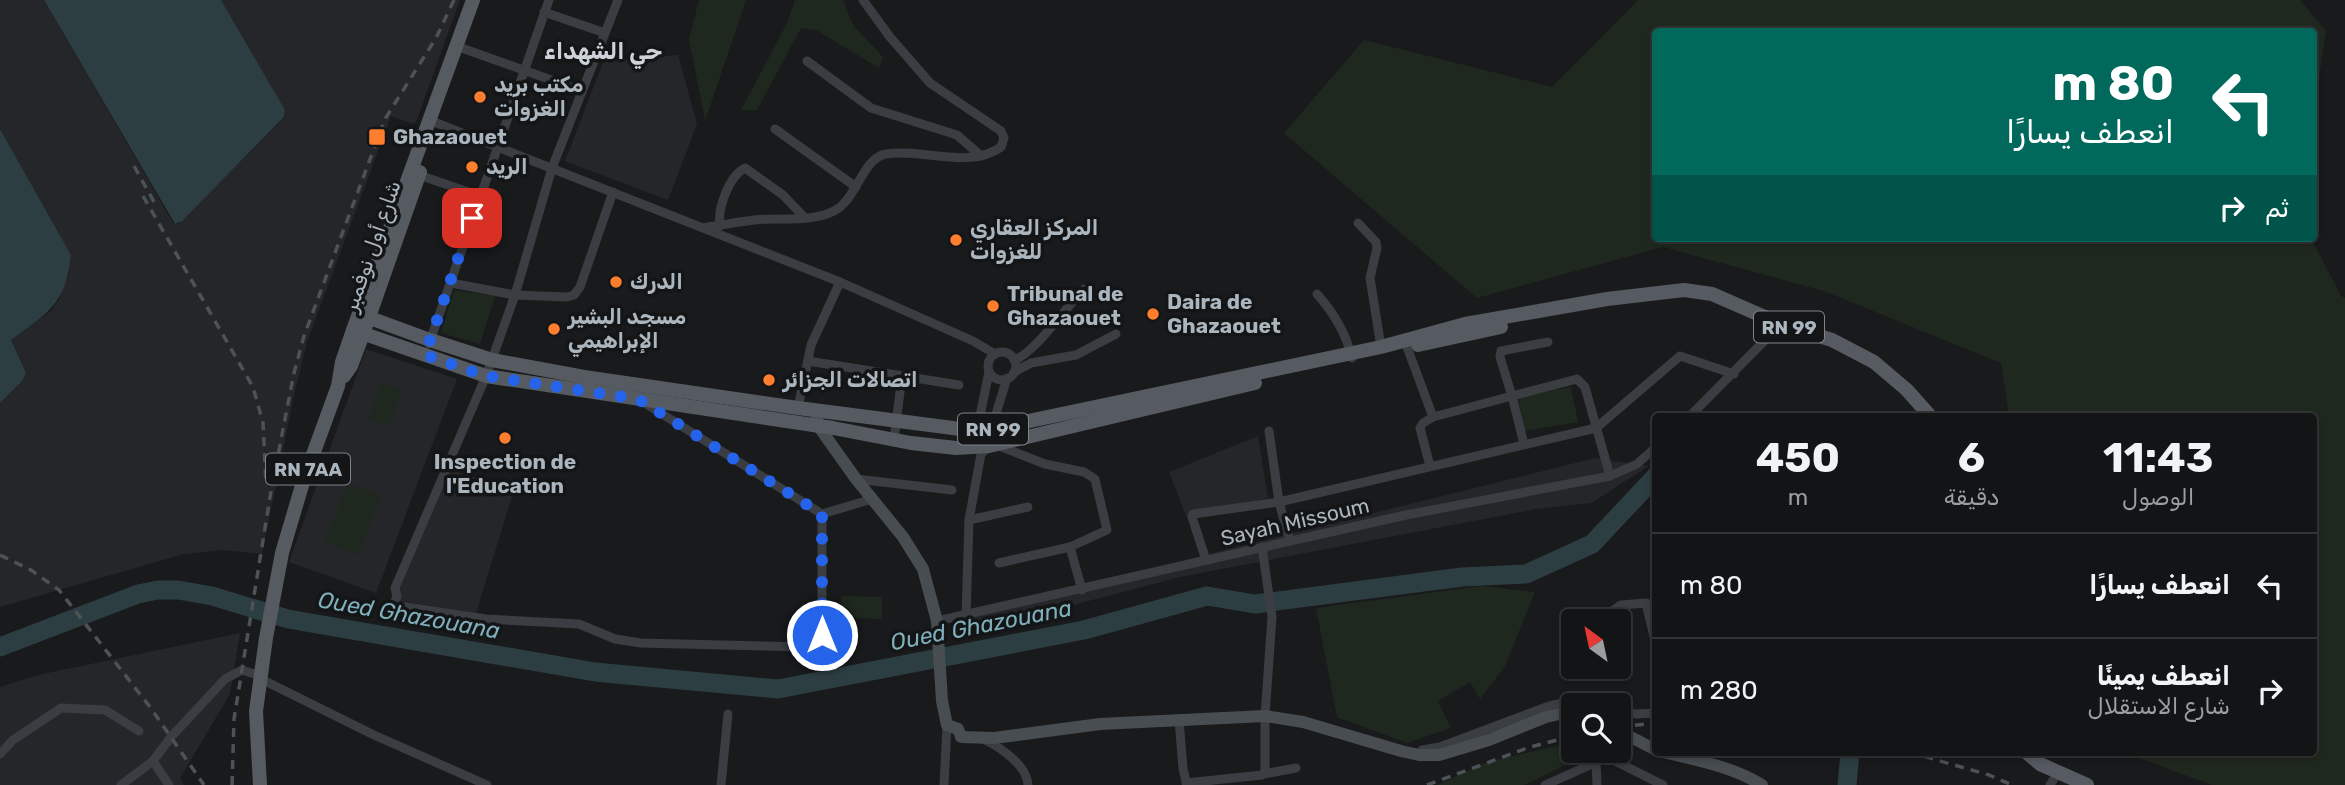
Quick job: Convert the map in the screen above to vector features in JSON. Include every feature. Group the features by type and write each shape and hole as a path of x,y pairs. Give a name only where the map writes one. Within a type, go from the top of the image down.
{"main road":[{"name":"شارع أول نوفمبر","path":"364,316 460,47 474,0"},
{"name":"شارع أول نوفمبر","path":"460,47 483,0"},
{"name":"شارع أول نوفمبر","path":"364,316 419,175 433,122"},
{"name":"RN 99","path":"1351,356 1381,347 1603,305 1627,297 1684,290 1712,294 1781,324 1832,340 1874,362 1907,390 1927,413"},
{"path":"358,332 364,316"},
{"name":"RN 99","path":"364,316 492,360 584,377 816,411 984,430 1079,418"},
{"name":"RN 99","path":"358,332 486,376 827,432 956,448 985,448 1079,418 1406,343"},
{"name":"RN 7AA","path":"260,785 256,711 282,553 303,482 338,386 342,362 358,332"},
{"path":"816,411 856,479 915,554 923,569 937,621 942,701 947,724 958,729 961,737 994,737 1100,723 1265,716 1303,722 1419,755 1438,754 1489,740 1561,714"},
{"path":"827,432 831,413"},
{"path":"1631,740 1652,748"},
{"path":"1678,756 1748,777 1762,785"},
{"path":"2031,756 2054,779 2087,785"}],"street":[{"path":"425,355 549,0"},
{"path":"618,0 552,168 515,295 492,360 395,588 397,597 393,606 486,619 579,624 615,639 641,643 808,647 817,643 822,635 822,514"},
{"path":"705,228 754,220 805,218 833,212 846,204 871,162 880,155 982,156 1001,147 1004,138 1001,131 930,83 890,37 863,0"},
{"path":"544,12 605,33"},
{"path":"460,47 582,91"},
{"path":"807,61 871,108 957,135 982,156"},
{"path":"433,122 840,282 962,336 995,354 1006,353 1014,360"},
{"path":"775,129 856,187"},
{"path":"720,226 719,211 735,175 745,168 783,195 805,218"},
{"path":"419,175 480,196"},
{"path":"451,283 515,295 567,297 577,293 613,192"},
{"path":"1359,223 1376,242 1370,278 1381,347"},
{"path":"799,408 808,361 820,323 840,282"},
{"path":"1014,360 1022,357 1038,342 1068,304 1084,289"},
{"path":"1317,294 1335,316 1347,340 1351,356"},
{"path":"1693,413 1781,324"},
{"path":"989,372 995,378 1010,375 1031,363 1076,355 1116,334"},
{"path":"1524,444 1500,357 1501,352 1548,342"},
{"path":"1406,343 1433,417"},
{"path":"966,616 969,520 985,448 989,360 995,354"},
{"path":"1206,560 1193,514 1279,502 1596,428 1680,355 1734,374"},
{"path":"985,448 984,430 1010,375 1014,360"},
{"path":"808,361 959,384"},
{"path":"894,440 902,376"},
{"path":"1430,466 1420,428 1423,422 1433,417 1577,379 1585,387 1610,476"},
{"path":"638,399 822,514 872,499"},
{"path":"1269,431 1279,502 1290,541"},
{"path":"985,448 1084,472 1095,479 1107,530 1069,547 999,563"},
{"name":"Sayah Missoum","path":"937,621 1406,515 1610,476 1637,464 1652,451"},
{"path":"856,479 952,490"},
{"path":"969,520 1028,507"},
{"path":"1069,547 1082,590"},
{"path":"1262,547 1272,617 1264,774"},
{"path":"1614,609 1644,601 1648,605 1652,620"},
{"path":"121,785 153,761 171,737 225,679 242,670 261,677 374,735 487,785"},
{"path":"1401,751 1440,747 1561,704"},
{"path":"0,754 13,740 61,708 105,709 139,731"},
{"path":"1631,713 1652,713"},
{"path":"721,785 728,714"},
{"path":"1179,719 1186,784 1296,768"},
{"path":"944,785 947,724"},
{"path":"961,737 986,739 1022,767 1028,778 1028,785"},
{"path":"153,761 169,785"},
{"path":"1545,785 1589,763"},
{"path":"1597,785 1603,763"},
{"path":"1620,763 1663,785"}],"shaded area":[{"path":"0,0 44,0 173,223 178,224 285,117 284,109 221,0 460,0 416,122 412,124 391,116 307,342 262,554 222,550 184,554 0,607 0,403 22,381 26,373 11,340 51,311 69,274 71,256 0,129"},
{"path":"44,0 221,0 285,110 284,117 182,221 175,224"},
{"path":"607,52 626,59 678,55 697,124 668,200 565,161"},
{"path":"0,129 71,255 65,285 53,306 11,340 26,373 22,381 0,403"},
{"path":"366,349 457,379 376,593 289,562"},
{"path":"1258,436 1268,498 1187,518 1169,472"},
{"path":"1595,458 1649,466 1591,503 1536,509 1180,577 955,636 956,617"},
{"path":"449,469 514,490 476,613 395,600"},
{"path":"240,633 230,694 180,778 184,785 0,785 0,687 38,675"}],"green space":[{"path":"699,0 746,0 705,121 689,39"},
{"path":"795,0 843,0 853,25 883,57 879,68 816,30 801,28 757,110 741,110 787,23"},
{"path":"1638,0 2300,0 2326,31 2317,93 2317,28 1652,28 1652,242 2313,242 2341,296 2345,298 2345,785 2212,785 2133,756 2317,756 2317,413 2009,413 2001,363 1824,291 1663,247 1477,298 1284,133 1364,40 1552,87"},
{"path":"454,290 495,296 480,344 441,333"},
{"path":"381,383 402,391 389,427 368,420"},
{"path":"1571,387 1578,422 1524,431 1518,397"},
{"path":"347,483 381,496 358,555 325,542"},
{"path":"1482,586 1535,592 1505,666 1480,699 1470,682 1438,701 1451,728 1407,743 1337,717 1316,608"},
{"path":"841,596 882,597 882,619 840,618"},
{"path":"1561,745 1561,763 1570,763 1524,785 1437,785 1487,762"}],"waterway":[{"name":"Oued Ghazouana","path":"0,647 138,594 178,590 212,596 288,619 595,672 778,689 1084,630 1207,596 1255,604 1462,577 1526,574 1592,544 1652,480"},
{"name":"Oued Ghazouana","path":"1847,785 1850,756"}],"railway":[{"path":"232,785 234,719 271,491 304,336 385,119 436,38 454,0"},
{"path":"134,166 154,202"},
{"path":"143,196 253,387 263,423 266,484"},
{"path":"0,555 31,570 59,590 150,707 204,785"},
{"path":"1631,726 1652,723"},
{"path":"1427,785 1530,747 1561,739"},
{"path":"1923,756 1989,775 2012,785"}],"place":[{"name":"مكتب بريد الغزوات","path":"480,97"},
{"name":"Ghazaouet","path":"377,137"},
{"name":"الريد","path":"472,167"},
{"name":"المركز العقاري للغزوات","path":"956,240"},
{"name":"الدرك","path":"616,282"},
{"name":"Tribunal de Ghazaouet","path":"993,306"},
{"name":"Daira de Ghazaouet","path":"1153,314"},
{"name":"مسجد البشير الإبراهيمي","path":"554,329"},
{"name":"اتصالات الجزائر","path":"769,380"},
{"name":"Inspection de l'Education","path":"505,438"}],"district":[{"name":"حي الشهداء","path":"603,51"}],"route":[{"path":"472,218 425,355 486,376 638,399 822,514 822,635"}]}
